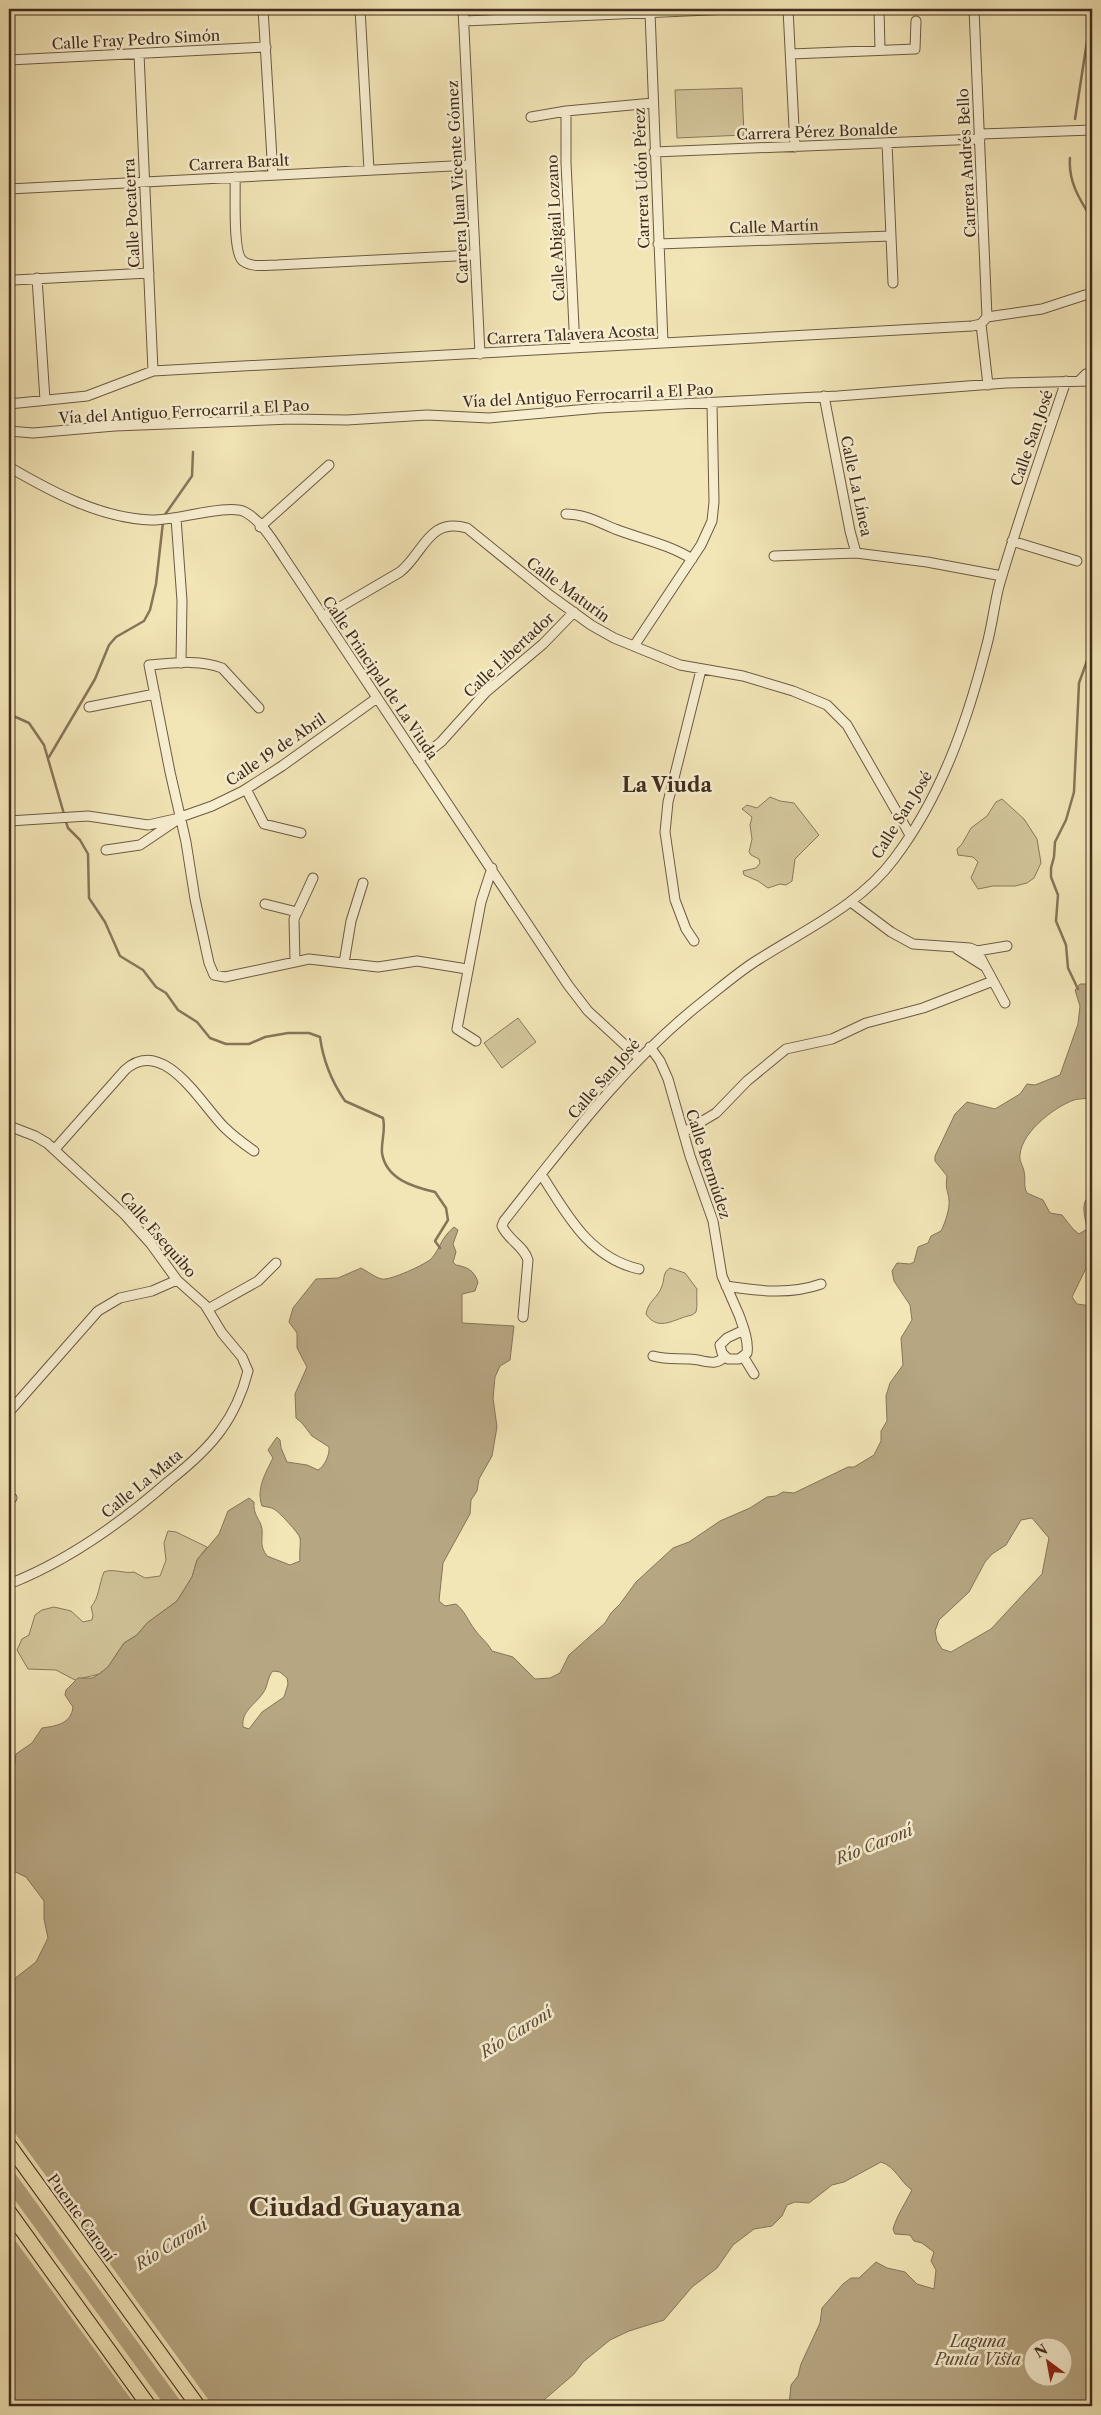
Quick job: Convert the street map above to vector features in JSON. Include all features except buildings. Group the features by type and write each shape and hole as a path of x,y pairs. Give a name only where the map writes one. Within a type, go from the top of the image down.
{"main road":[{"name":"Puente Caroní","path":"9,2146 198,2406"},
{"path":"9,2212 149,2406"}],"street":[{"path":"263,9 273,175"},
{"path":"360,9 369,170"},
{"name":"Carrera Juan Vicente Gómez","path":"463,9 480,354"},
{"path":"464,21 557,13 731,9"},
{"path":"788,9 795,147"},
{"path":"879,9 880,50"},
{"name":"Carrera Andrés Bello","path":"974,9 980,136 984,320 988,384"},
{"name":"Carrera Udón Pérez","path":"650,12 652,103 663,343"},
{"path":"791,54 915,49 916,21"},
{"name":"Calle Fray Pedro Simón","path":"9,60 266,47"},
{"name":"Calle Pocaterra","path":"139,54 153,371"},
{"path":"531,118 568,111 652,103"},
{"name":"Calle Abigaíl Lozano","path":"568,111 566,163 575,348"},
{"name":"Carrera Pérez Bonalde","path":"654,152 887,143 1092,130"},
{"path":"887,143 893,283"},
{"name":"Carrera Baralt","path":"9,189 471,165"},
{"path":"235,177 236,245 240,259 247,263 277,265 475,255"},
{"name":"Calle Martín","path":"658,244 891,236"},
{"path":"14,280 149,273"},
{"path":"37,278 45,400"},
{"name":"Carrera Talavera Acosta","path":"9,404 99,393 153,371 832,335 984,320 1042,309 1085,294"},
{"path":"1080,380 1086,374 1092,372"},
{"name":"Vía del Antiguo Ferrocarril a El Pao","path":"9,431 41,432 115,426 291,418 338,420 427,415 489,418 646,405 712,404 988,384 1066,380 1092,381"},
{"name":"Calle San José","path":"523,1317 528,1260 526,1254 505,1232 502,1226 541,1174 650,1047 678,1022 750,965 863,893 893,860 910,835 945,773 968,713 988,643 1002,576 1012,541 1066,380"},
{"name":"Calle La Línea","path":"824,396 856,553 927,562 1002,576"},
{"path":"634,646 692,558 708,530 713,512 712,404"},
{"path":"260,527 329,465"},
{"name":"Calle Principal de La Viuda","path":"9,467 81,504 122,516 150,520 172,519 218,511 238,510 245,512 273,542 580,1002 639,1058"},
{"path":"566,514 585,516 671,547 692,558"},
{"path":"172,519 182,601 181,663"},
{"name":"Calle Maturín","path":"323,617 400,572 410,564 429,535 435,531 459,526 467,528 511,565 591,625 658,658 701,670 743,676 793,691 827,704 843,719 850,730 910,835"},
{"path":"1012,541 1077,561"},
{"path":"774,556 856,553"},
{"name":"Calle Libertador","path":"418,760 441,742 486,692 548,639 574,612"},
{"path":"259,708 222,668 205,664 181,663 149,666 181,817 199,918 209,963 214,975 225,977 295,961 319,959 378,967 417,961 468,969"},
{"path":"694,941 686,929 675,900 665,832 668,802 701,670"},
{"path":"89,707 155,694"},
{"name":"Calle 19 de Abril","path":"9,821 88,816 148,825 181,817 212,806 246,789 292,759 377,698"},
{"path":"246,789 264,824 300,833"},
{"path":"106,850 140,845 157,836 181,817"},
{"path":"476,1041 457,1029 481,902 492,868"},
{"path":"295,961 293,928 297,912 313,878"},
{"path":"344,963 351,921 363,883"},
{"path":"851,902 872,919 918,945 970,948 977,951 1007,946"},
{"path":"265,904 297,912"},
{"path":"949,947 969,955 991,977"},
{"path":"977,951 1005,1003"},
{"path":"684,1132 716,1113 747,1080 786,1048 832,1039 866,1023 924,1008 991,977"},
{"name":"Calle Bermúdez","path":"650,1047 664,1067 713,1221 719,1268 744,1330 746,1353 754,1374"},
{"path":"55,1149 125,1070 135,1062 145,1059 162,1065 183,1079 201,1096 224,1127 254,1151"},
{"name":"Calle Esequibo","path":"9,1126 35,1136 55,1149 138,1229 176,1280 208,1309 222,1333 246,1363"},
{"path":"541,1174 566,1215 584,1236 614,1260 638,1269"},
{"path":"208,1309 258,1281 276,1263"},
{"path":"9,1412 98,1311 120,1298 152,1291 176,1280"},
{"path":"726,1286 781,1291 802,1290 821,1284"},
{"path":"744,1330 723,1342 720,1349 725,1356 733,1360 746,1353"},
{"path":"653,1356 673,1360 688,1359 715,1362 725,1356"},
{"name":"Calle La Mata","path":"9,1584 44,1568 107,1530 130,1514 192,1462 216,1436 229,1418 247,1375 246,1363"},
{"path":"9,1933 9,1938"}],"shaded area":[{"path":"742,88 744,135 677,138 675,90"},
{"path":"770,797 794,803 819,835 795,859 792,881 786,885 780,884 768,888 744,875 743,871 756,868 760,863 759,859 749,852 752,839 750,825 752,817 742,809 747,805 757,808"},
{"path":"1002,799 1024,819 1037,839 1041,863 1034,878 1027,883 1015,886 993,886 978,889 971,878 978,862 973,857 958,855 957,849 971,828 987,816 996,802"},
{"path":"518,1018 536,1042 502,1068 484,1043"},
{"path":"670,1268 685,1273 697,1289 696,1312 668,1323 656,1323 646,1314 647,1310 658,1294 665,1274"},
{"path":"168,1531 176,1532 207,1547 197,1560 192,1577 177,1601 147,1623 137,1635 124,1643 108,1667 99,1674 75,1680 56,1670 28,1669 17,1650 22,1639 29,1635 35,1615 42,1610 54,1607 71,1611 83,1622 92,1620 91,1607 104,1572 134,1572 145,1578 160,1576 166,1560 164,1543"}],"water":[{"path":"1080,984 1092,984 1092,1095 1088,1098 1074,1100 1066,1104 1047,1115 1038,1123 1024,1141 1020,1160 1024,1171 1027,1193 1043,1200 1050,1213 1062,1215 1079,1234 1087,1229 1084,1205 1092,1193 1092,1256 1072,1297 1077,1304 1092,1306 1092,2406 789,2406 791,2385 798,2376 801,2364 820,2323 822,2308 843,2284 851,2278 859,2278 876,2262 887,2268 905,2272 917,2284 934,2289 936,2270 931,2261 934,2252 922,2243 914,2241 910,2235 895,2234 893,2229 912,2190 890,2167 881,2162 844,2182 832,2185 809,2203 795,2202 787,2205 782,2216 772,2226 754,2229 733,2245 717,2268 692,2287 664,2320 629,2331 610,2340 583,2362 574,2374 537,2406 9,2406 9,1983 36,1962 48,1938 44,1919 44,1901 26,1877 9,1869 9,1790 12,1785 16,1754 32,1743 42,1728 66,1721 72,1713 73,1707 65,1695 66,1690 78,1678 92,1678 108,1667 124,1643 137,1635 147,1623 177,1601 192,1577 197,1560 219,1534 228,1511 249,1498 254,1502 255,1511 262,1529 262,1546 267,1556 290,1565 300,1561 299,1535 274,1509 262,1506 260,1500 262,1482 273,1458 268,1450 277,1437 280,1440 287,1462 307,1465 318,1470 324,1464 329,1454 329,1447 312,1436 296,1418 295,1394 307,1367 297,1348 297,1333 289,1322 293,1308 316,1279 338,1278 361,1268 374,1276 386,1279 416,1268 432,1258 449,1231 454,1227 458,1230 453,1244 456,1252 453,1262 470,1270 478,1282 475,1291 462,1294 462,1323 514,1326 510,1360 500,1366 495,1377 493,1398 497,1427 492,1456 479,1479 477,1491 471,1500 470,1514 443,1563 439,1601 445,1606 456,1604 492,1651 513,1657 535,1679 550,1678 560,1673 569,1655 605,1623 636,1582 673,1548 689,1542 720,1521 750,1508 767,1497 776,1496 783,1492 794,1493 848,1467 854,1467 874,1455 881,1441 881,1431 887,1421 886,1396 890,1383 903,1365 901,1338 912,1320 910,1305 894,1281 892,1271 897,1263 910,1264 914,1262 918,1247 928,1243 931,1236 941,1231 948,1212 947,1176 935,1161 935,1156 955,1114 967,1102 995,1109 1020,1094 1027,1084 1035,1085 1060,1075 1078,1024 1080,1006 1075,990","holes":["1032,1518 1049,1538 1042,1574 991,1629 951,1652 942,1649 937,1641 935,1631 939,1620 969,1592 985,1562 992,1554 1006,1545 1021,1520","273,1671 280,1672 287,1678 288,1684 284,1697 262,1712 249,1729 243,1727 246,1712 265,1691"]}],"pier":[{"path":"9,2125 213,2406 184,2406 9,2165"},
{"path":"9,2192 165,2406 136,2406 9,2232"}],"waterway":[{"path":"1075,119 1092,9"},
{"path":"1070,158 1073,183 1079,198 1092,219"},
{"path":"164,516 192,476 193,452"},
{"path":"49,757 95,679 109,645 116,637 144,621 150,610 156,584 163,522"},
{"path":"1078,989 1068,968 1066,945 1056,921 1058,895 1051,877 1051,868 1055,842 1066,820 1074,792 1079,683 1092,647"},
{"path":"9,714 29,723 44,745 64,814"},
{"path":"65,819 68,828 80,840 88,854 89,898 105,922 120,956 143,970 156,987 166,993 178,1010 197,1022 210,1038 226,1044 249,1044 265,1037 288,1033 309,1033 320,1037 323,1054 329,1070 345,1101 383,1118 382,1153 389,1169 402,1180 435,1192 446,1208 448,1220 435,1241 440,1248"}],"district":[{"name":"La Viuda","path":"667,785"},
{"name":"Ciudad Guayana","path":"355,2207"}],"water label":[{"name":"Río Caroní","path":"874,1844"},
{"name":"Río Caroní","path":"516,2032"},
{"name":"Río Caroní","path":"171,2244"},
{"name":"Laguna Punta Vista","path":"978,2350"}]}
